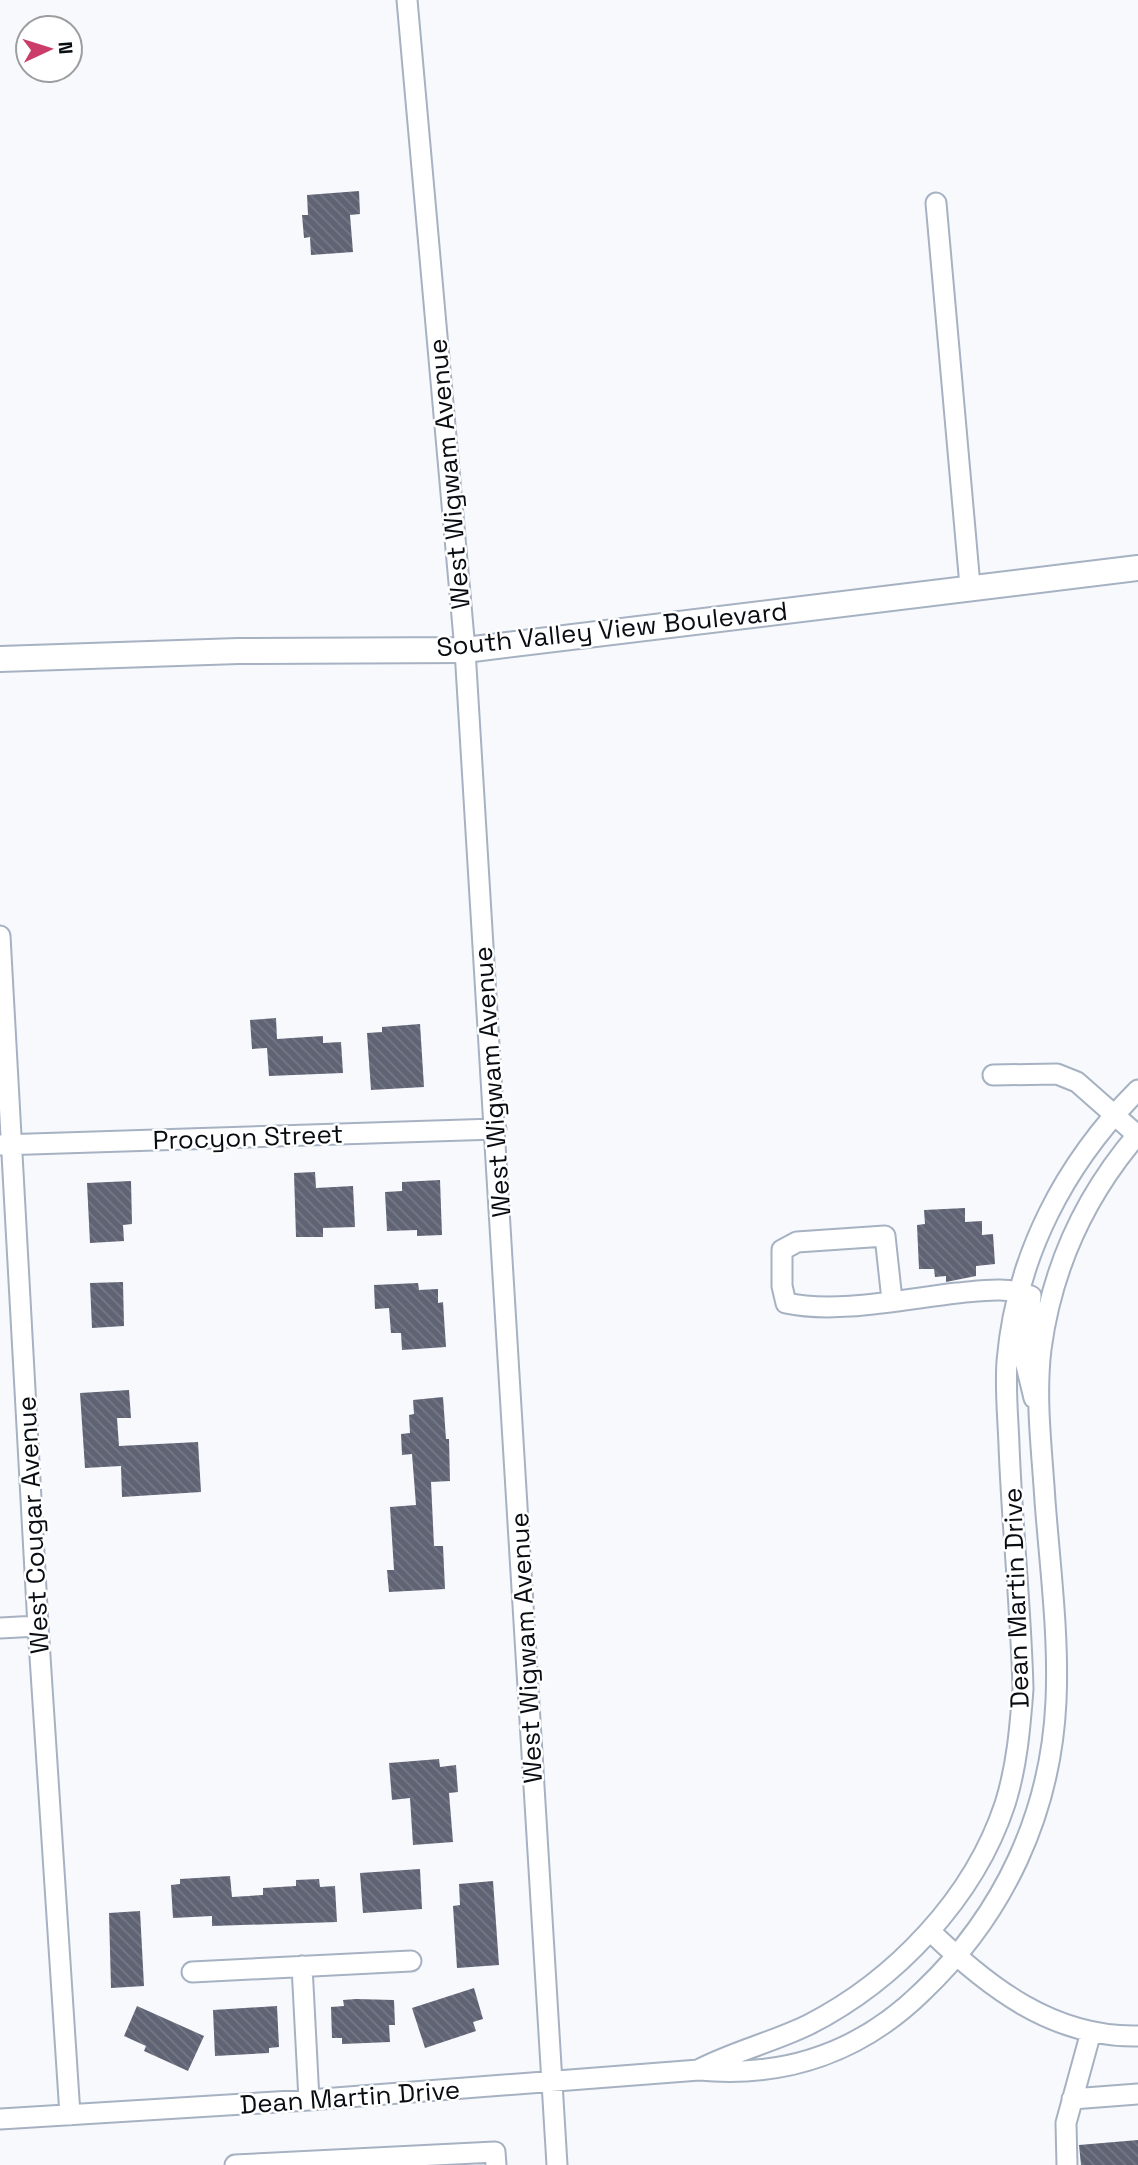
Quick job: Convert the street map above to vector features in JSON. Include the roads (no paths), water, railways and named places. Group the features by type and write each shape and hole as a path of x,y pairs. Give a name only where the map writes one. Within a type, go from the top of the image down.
{"main road":[{"name":"South Valley View Boulevard","path":"0,659 238,651 465,650 970,586 1138,568"}],"street":[{"name":"West Wigwam Avenue","path":"407,0 465,650 557,2165"},
{"path":"936,203 970,586"},
{"name":"West Cougar Avenue","path":"0,936 6,1145 70,2115"},
{"path":"993,1075 1057,1074 1076,1082 1138,1134"},
{"name":"Dean Martin Drive","path":"699,2070 732,2053 774,2039 827,2013 875,1982 930,1931 969,1876 992,1835 1004,1804 1020,1734 1022,1631 1010,1468 1007,1363 1019,1293 1030,1253 1059,1192 1086,1149 1138,1090"},
{"name":"Procyon Street","path":"6,1145 496,1129"},
{"name":"Dean Martin Drive","path":"0,2119 553,2083 699,2070 739,2074 806,2061 839,2050 863,2039 890,2020 958,1958 1007,1884 1024,1848 1051,1756 1057,1699 1039,1416 1040,1353 1053,1285 1081,1213 1138,1134"},
{"path":"892,1300 886,1236 797,1242 782,1250 782,1286 786,1303 809,1308 892,1300 995,1289 1031,1296 1025,1361 1039,1416"},
{"path":"1010,1468 1043,1466"},
{"path":"0,1628 38,1626"},
{"path":"930,1931 990,1985 1028,2009 1052,2021 1091,2032 1138,2036"},
{"path":"192,1972 411,1961"},
{"path":"302,1966 309,2100"},
{"path":"1067,2165 1066,2123 1091,2032"},
{"path":"1072,2099 1138,2094"},
{"path":"234,2165 495,2152 496,2165"}]}
